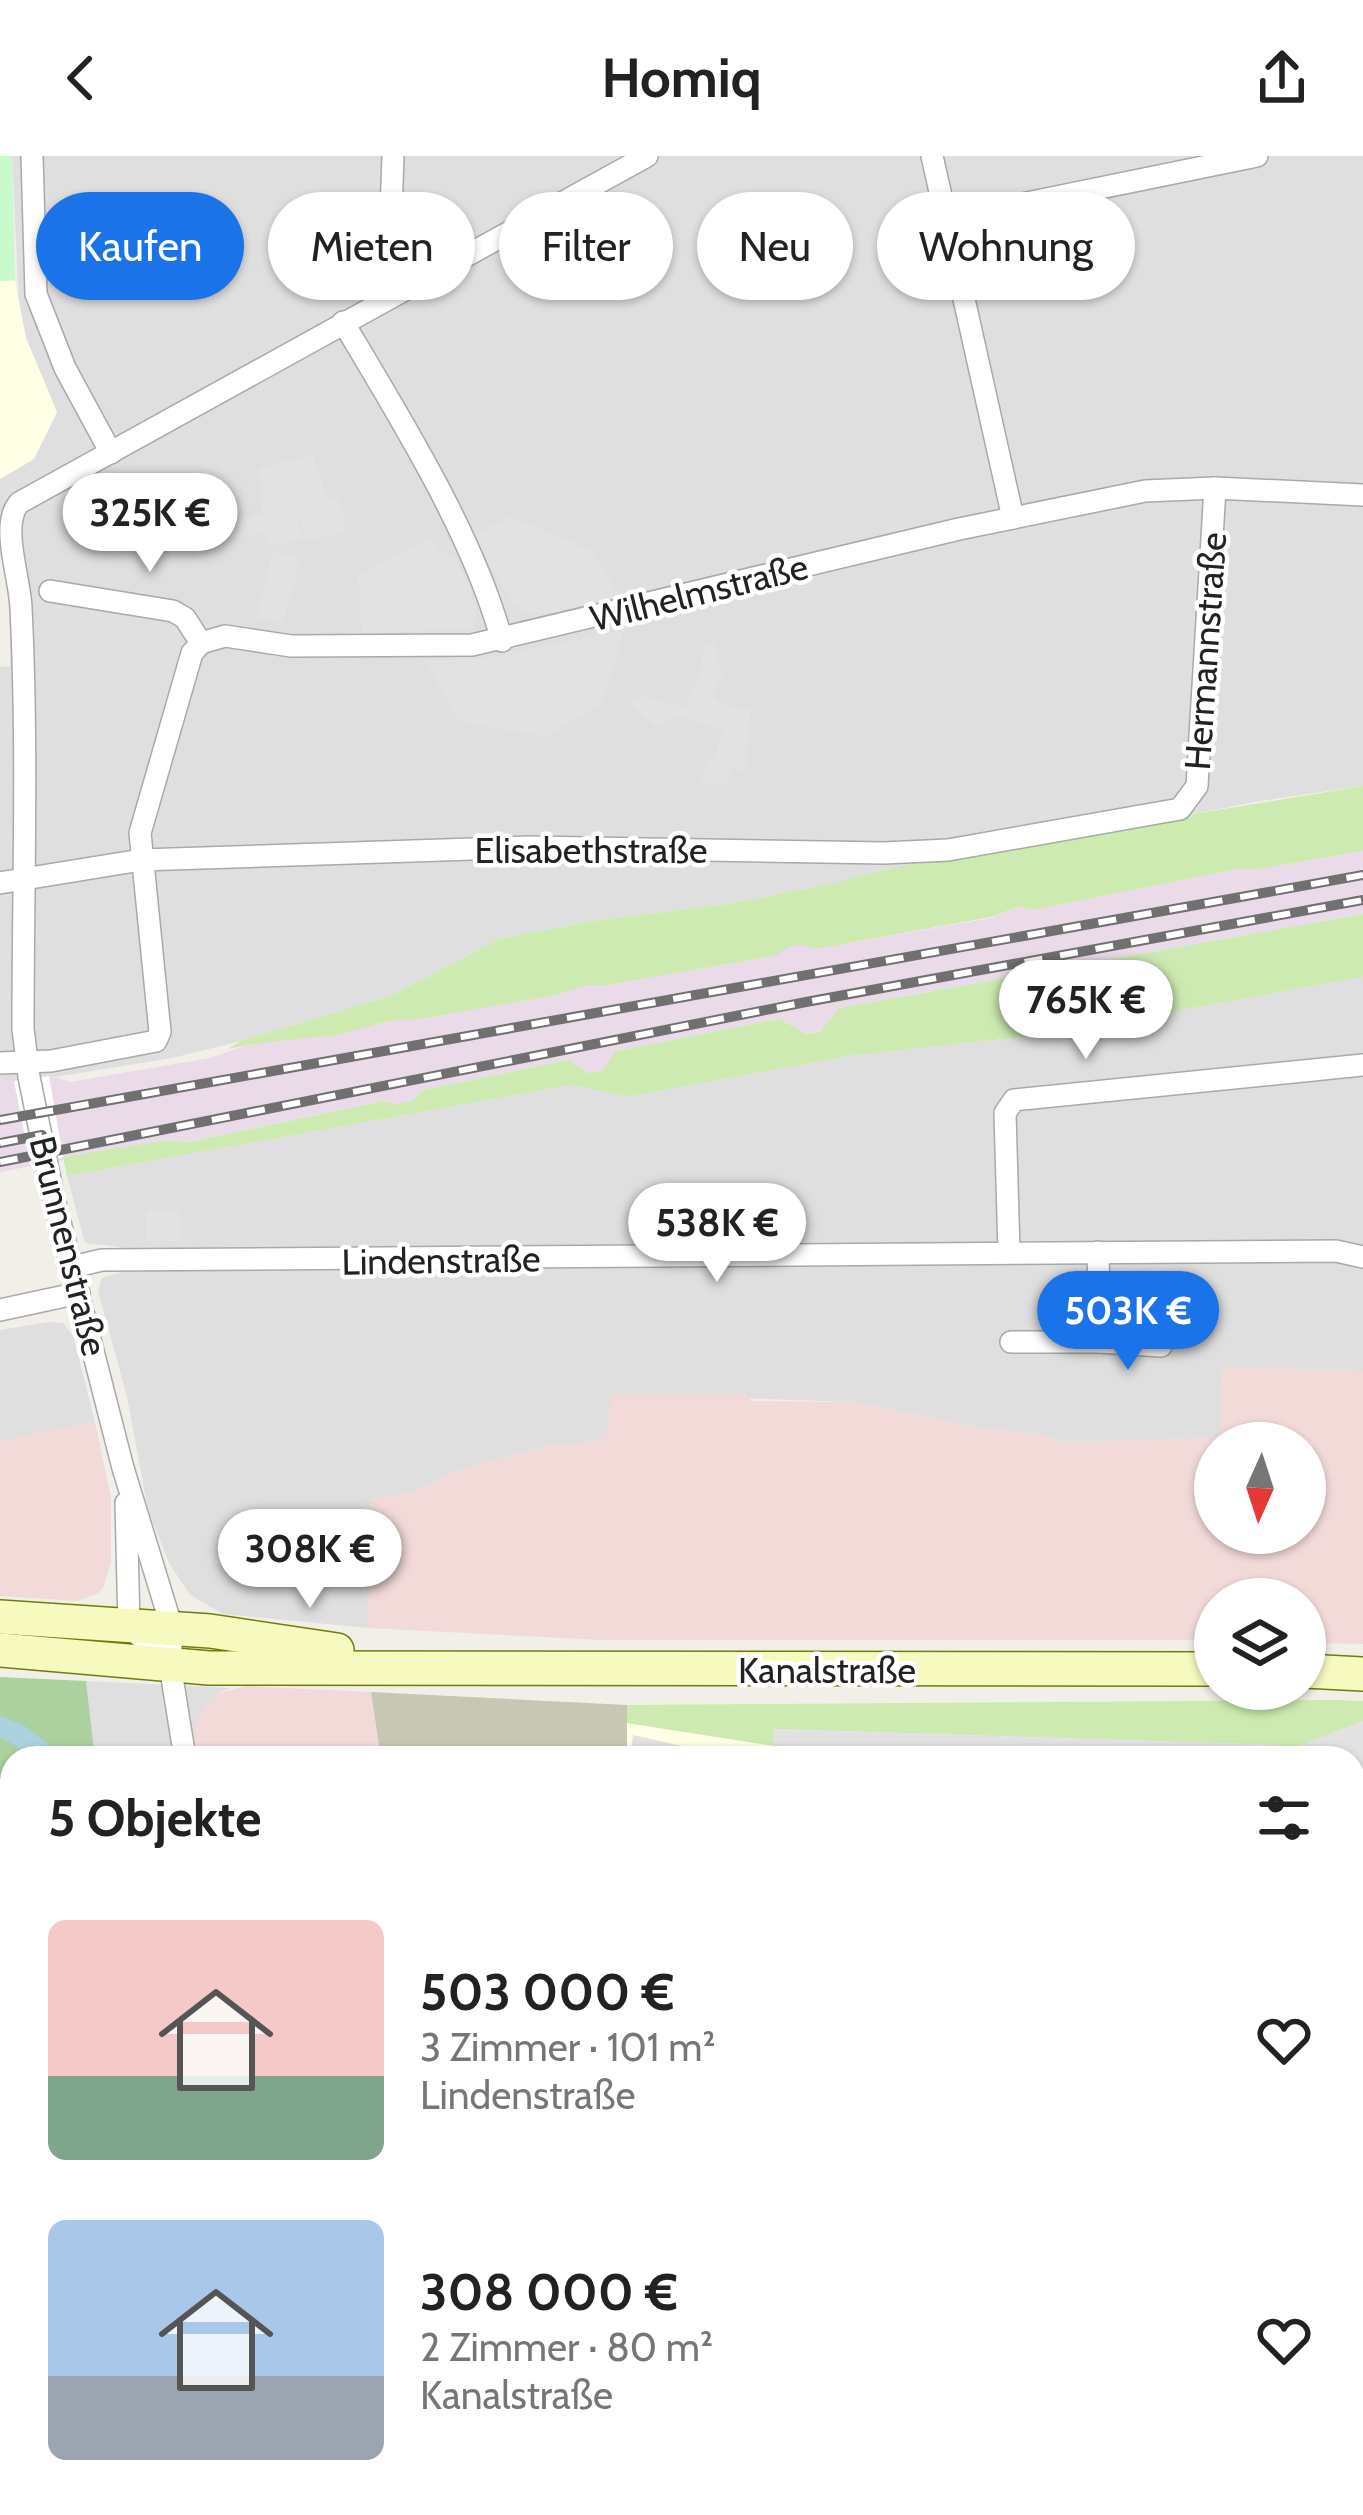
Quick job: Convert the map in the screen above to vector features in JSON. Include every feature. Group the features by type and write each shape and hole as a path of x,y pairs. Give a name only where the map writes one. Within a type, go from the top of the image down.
{"main road":[{"name":"Kanalstraße","path":"0,1617 172,1628 439,1666"},
{"name":"Kanalstraße","path":"0,1650 170,1665 1194,1669"},
{"path":"1326,1672 1363,1674"}],"street":[{"path":"32,156 36,294 65,368 111,453 381,300"},
{"path":"392,192 393,156"},
{"path":"475,249 647,156"},
{"path":"932,156 941,192"},
{"path":"1080,192 1256,156"},
{"path":"966,300 1013,518"},
{"path":"343,322 470,554 502,641"},
{"name":"Brunnenstraße","path":"111,453 19,503 9,520 21,590 24,671 26,1061 54,1199 123,1468 172,1628 170,1665 183,1746"},
{"name":"Wilhelmstraße","path":"201,644 225,636 291,646 382,648 502,641 1013,518 1145,491 1215,488 1363,495"},
{"name":"Hermannstraße","path":"1180,809 1198,786 1215,488"},
{"path":"0,1063 51,1061 157,1041 160,1032 140,833 192,653 201,644 185,618 173,610 50,591"},
{"name":"Elisabethstraße","path":"0,883 141,860 530,847 948,850 1180,809"},
{"path":"1009,1252 1005,1113 1014,1100 1363,1065"},
{"name":"Lindenstraße","path":"72,1267 102,1260 1009,1252 1336,1251 1363,1257"},
{"path":"1098,1252 1100,1342"},
{"path":"0,1310 79,1294"},
{"path":"1011,1342 1160,1346"},
{"name":"Brunnenstraße","path":"123,1468 129,1625"},
{"path":"129,1625 170,1665"}],"shaded area":[{"path":"12,156 1363,156 1363,786 1260,801 728,904 499,939 392,995 241,1041 172,1058 12,1083 0,1078 0,667 10,666 10,636 8,584 0,545 0,479 34,459 57,412 26,338 19,306"},
{"path":"0,281 15,281 26,338 57,412 34,459 0,479"},
{"path":"313,456 327,500 338,497 347,532 305,540 291,486 303,540 268,547 266,534 231,538 230,518 262,515 259,468"},
{"path":"511,517 593,551 620,597 542,614 512,603 473,536"},
{"path":"431,537 439,551 454,557 470,587 477,611 472,629 362,633 358,575"},
{"path":"273,551 301,558 283,624 256,617"},
{"path":"623,631 604,702 546,737 458,721 426,661 483,659"},
{"path":"714,643 724,681 719,681 714,700 750,711 747,772 733,768 728,783 700,784 708,761 714,761 723,730 676,716 655,727 628,702 640,696 686,707 698,683 705,646"},
{"path":"1363,851 1363,914 839,1008 821,1031 806,1034 780,1019 617,1051 604,1071 588,1073 568,1060 422,1090 413,1101 383,1101 183,1143 169,1140 0,1172 0,1078 12,1082 55,1077 70,1082 210,1058 244,1046 320,1037 400,1019 558,995 587,985 775,956 802,944 816,949 991,918 1019,907 1034,910 1240,869"},
{"path":"1363,977 1363,1371 1223,1368 1221,1422 1194,1422 1194,1439 1061,1443 1047,1436 977,1428 854,1402 612,1394 608,1433 599,1442 555,1445 462,1469 411,1494 372,1499 368,1628 223,1614 190,1595 169,1563 148,1510 127,1397 98,1291 102,1278 122,1272 121,1247 85,1243 67,1176 571,1085 628,1097 849,1056 1051,1034"},
{"path":"146,1210 181,1210 181,1241 146,1241"},
{"path":"63,1323 73,1335 95,1422 0,1442 0,1330"},
{"path":"1223,1368 1363,1371 1363,1644 1326,1643 1326,1578 1194,1578 1194,1640 600,1640 368,1628 372,1499 411,1494 462,1469 555,1445 599,1442 608,1432 611,1394 745,1394 752,1401 854,1402 977,1428 1047,1436 1061,1443 1194,1439 1194,1554 1326,1554 1326,1422 1220,1422"},
{"path":"95,1422 111,1497 111,1562 104,1586 99,1593 77,1601 0,1596 0,1441"},
{"path":"86,1681 231,1688 216,1694 195,1746 94,1746"},
{"path":"246,1686 371,1692 379,1746 195,1746 193,1736 202,1710 216,1694"},
{"path":"371,1692 627,1705 627,1746 379,1746"},
{"path":"1363,1721 1363,1746 1300,1746"},
{"path":"627,1723 773,1745 812,1746 627,1746"},
{"path":"773,1729 1279,1745 1279,1746 774,1746"},
{"path":"633,1735 687,1746 632,1746"}],"green space":[{"path":"0,156 12,156 15,280 0,281"},
{"path":"1363,786 1363,851 1240,869 1034,910 1019,907 991,917 816,949 794,946 775,956 587,985 558,995 390,1021 333,1036 228,1049 392,995 499,939 728,904 952,854"},
{"path":"1363,914 1363,977 1051,1034 849,1056 628,1097 571,1085 67,1176 63,1157 169,1140 184,1143 383,1101 413,1101 422,1090 568,1060 588,1073 603,1071 616,1051 780,1019 806,1034 820,1032 839,1008"},
{"path":"0,1677 86,1681 94,1746 0,1746"},
{"path":"1326,1700 1363,1701 1363,1721 1300,1746 774,1729 774,1746 627,1723 627,1705 1194,1701 1194,1710 1326,1710"}],"pier":[{"path":"49,1076 63,1157 30,1164 14,1081"}],"waterway":[{"path":"0,1727 33,1746"}],"railway":[{"path":"0,1120 1363,875"},
{"path":"0,1162 806,1002 1363,900"},
{"path":"0,1143 42,1135"}]}
